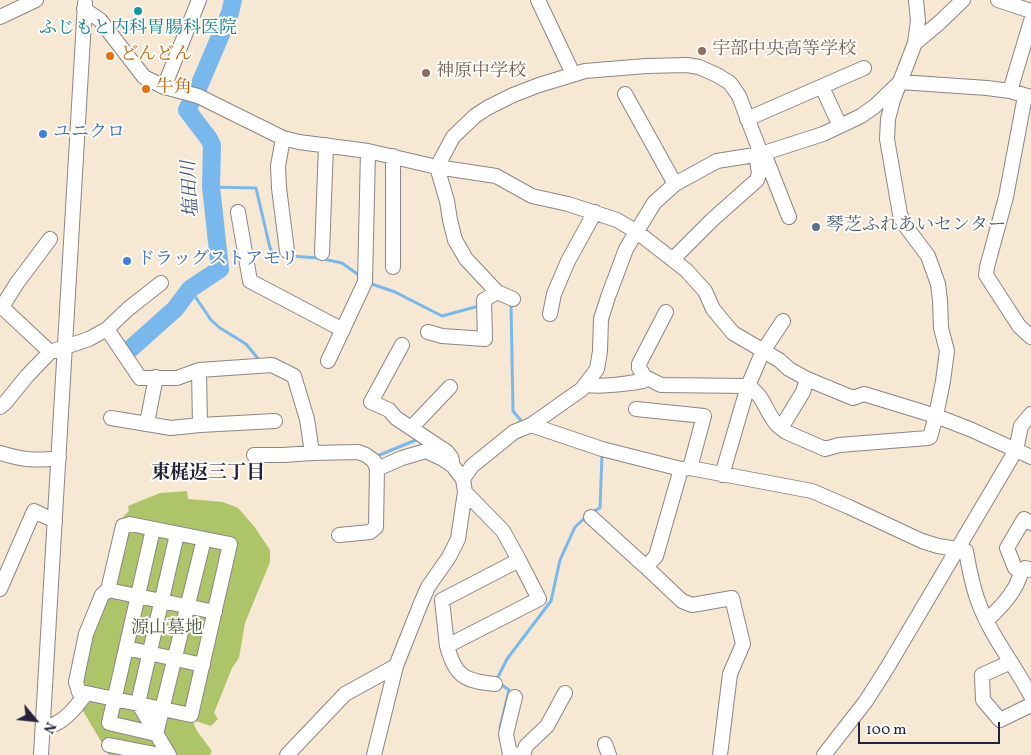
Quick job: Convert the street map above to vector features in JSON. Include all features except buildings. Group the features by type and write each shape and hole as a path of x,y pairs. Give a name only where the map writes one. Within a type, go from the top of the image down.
{"street":[{"path":"0,17 36,0"},
{"path":"164,87 199,0"},
{"path":"538,0 573,74"},
{"path":"666,312 639,364 639,368 645,378 661,385 748,386 756,391 774,422 781,428 825,450 839,446 930,437 943,381 947,351 941,328 938,284 928,256 904,224 900,214 888,139 888,119 893,100 915,43 918,21 916,0"},
{"path":"915,43 963,0"},
{"path":"998,0 1031,11"},
{"path":"85,5 100,20 144,77 164,87 195,95 283,138 299,142 368,150 437,167 496,176 532,196 568,204 617,220 637,232 686,270 705,291 713,309 733,333 807,379 853,398 864,394 936,416 1031,457"},
{"path":"41,755 85,5"},
{"path":"1010,91 1031,21"},
{"path":"513,299 497,292 466,259 455,240 437,167 453,137 475,116 514,95 573,74 596,69 687,65 699,67 717,75 730,83 739,96 758,154 759,173 757,180 712,220 673,259"},
{"path":"748,119 864,68"},
{"path":"374,755 396,666 424,595 458,539 464,486 472,466 514,432 531,425 582,389 598,369 601,320 626,249 654,203 676,184 717,161 758,154 823,134 861,116 900,82 987,88 1028,96 1006,197 986,275 1019,326 1031,337"},
{"path":"822,86 840,126"},
{"path":"626,94 676,184"},
{"path":"283,138 278,166 287,251"},
{"path":"322,253 326,145"},
{"path":"328,362 365,282 368,150"},
{"path":"758,154 767,161 789,217"},
{"path":"393,156 393,267"},
{"path":"238,212 250,281 343,330"},
{"path":"550,314 554,294 568,261 595,212"},
{"path":"50,239 40,259 17,283 2,307 50,352"},
{"path":"0,407 50,352 89,339 107,329 161,283"},
{"path":"428,332 442,336 485,339 484,300 497,292"},
{"path":"722,475 748,386 763,351 783,321"},
{"path":"107,329 140,378 178,378 199,370 272,365 294,376 307,419 312,453"},
{"path":"402,345 371,402 389,410 396,418 448,452 464,486 503,531 539,599 447,646"},
{"path":"199,370 200,425"},
{"path":"147,423 156,377"},
{"path":"586,385 618,385 643,381 645,378"},
{"path":"781,428 804,392 807,379"},
{"path":"411,428 450,387"},
{"path":"636,409 704,416 656,556 646,567"},
{"path":"824,755 866,701 1016,450 1021,426 1031,414"},
{"path":"111,418 171,428 275,421"},
{"path":"531,425 602,449 685,468 812,491 922,541 966,551 978,601 1031,696"},
{"path":"377,470 402,458 426,451 453,466"},
{"path":"254,455 283,456 358,452 374,461 377,470 376,527 370,532 339,534"},
{"path":"0,453 25,460 39,461 59,458"},
{"path":"0,589 34,511 55,521"},
{"path":"591,517 682,601 692,605 732,598 743,644 730,674 720,755"},
{"path":"1027,567 1015,568 1008,548 1024,519 1031,523"},
{"path":"43,724 53,725 71,712 81,701 86,693 191,715 230,544 130,524 123,526 108,590 102,595 86,634 76,682 81,701"},
{"path":"154,529 109,723 156,734"},
{"path":"169,755 138,703 177,534"},
{"path":"156,734 204,539"},
{"path":"495,684 476,682 461,674 455,668 450,659 447,646 442,600 519,560"},
{"path":"987,620 1013,591 1027,567"},
{"path":"108,590 214,612"},
{"path":"126,648 202,665"},
{"path":"1011,662 982,674 983,700 1000,720 1031,705"},
{"path":"287,755 345,694 396,666"},
{"path":"515,697 506,734 510,754 523,755 526,746 547,726 565,693"},
{"path":"109,744 160,755"}],"green space":[{"name":"源山墓地","path":"187,491 188,499 223,502 238,508 254,526 270,550 270,562 245,623 239,658 232,668 214,713 218,719 211,726 192,720 197,731 212,751 210,755 109,755 76,699 107,578 116,524 129,511 128,506 160,493"}],"waterway":[{"name":"塩田川","path":"128,351 175,309 190,289 220,269 211,187 212,145 187,110 230,13 233,0"},
{"path":"211,187 256,188 270,248 273,253 318,258 342,263 360,276"},
{"path":"369,283 395,292 442,316 479,306"},
{"path":"190,289 211,320 220,328 246,344 260,361"},
{"path":"511,303 513,411 523,423"},
{"path":"374,455 377,456 416,440"},
{"path":"592,512 600,508 601,454"},
{"path":"501,732 500,728 509,690 496,681 507,659 551,601 560,560 575,527 587,516"}],"place":[{"name":"ふじもと内科胃腸科医院","path":"138,11"},
{"name":"宇部中央高等学校","path":"702,51"},
{"name":"どんどん","path":"110,56"},
{"name":"神原中学校","path":"426,73"},
{"name":"牛角","path":"146,89"},
{"name":"ユニクロ","path":"43,134"},
{"name":"琴芝ふれあいセンター","path":"816,227"},
{"name":"ドラッグストアモリ","path":"127,261"}],"district":[{"name":"東梶返三丁目","path":"208,475"}]}
